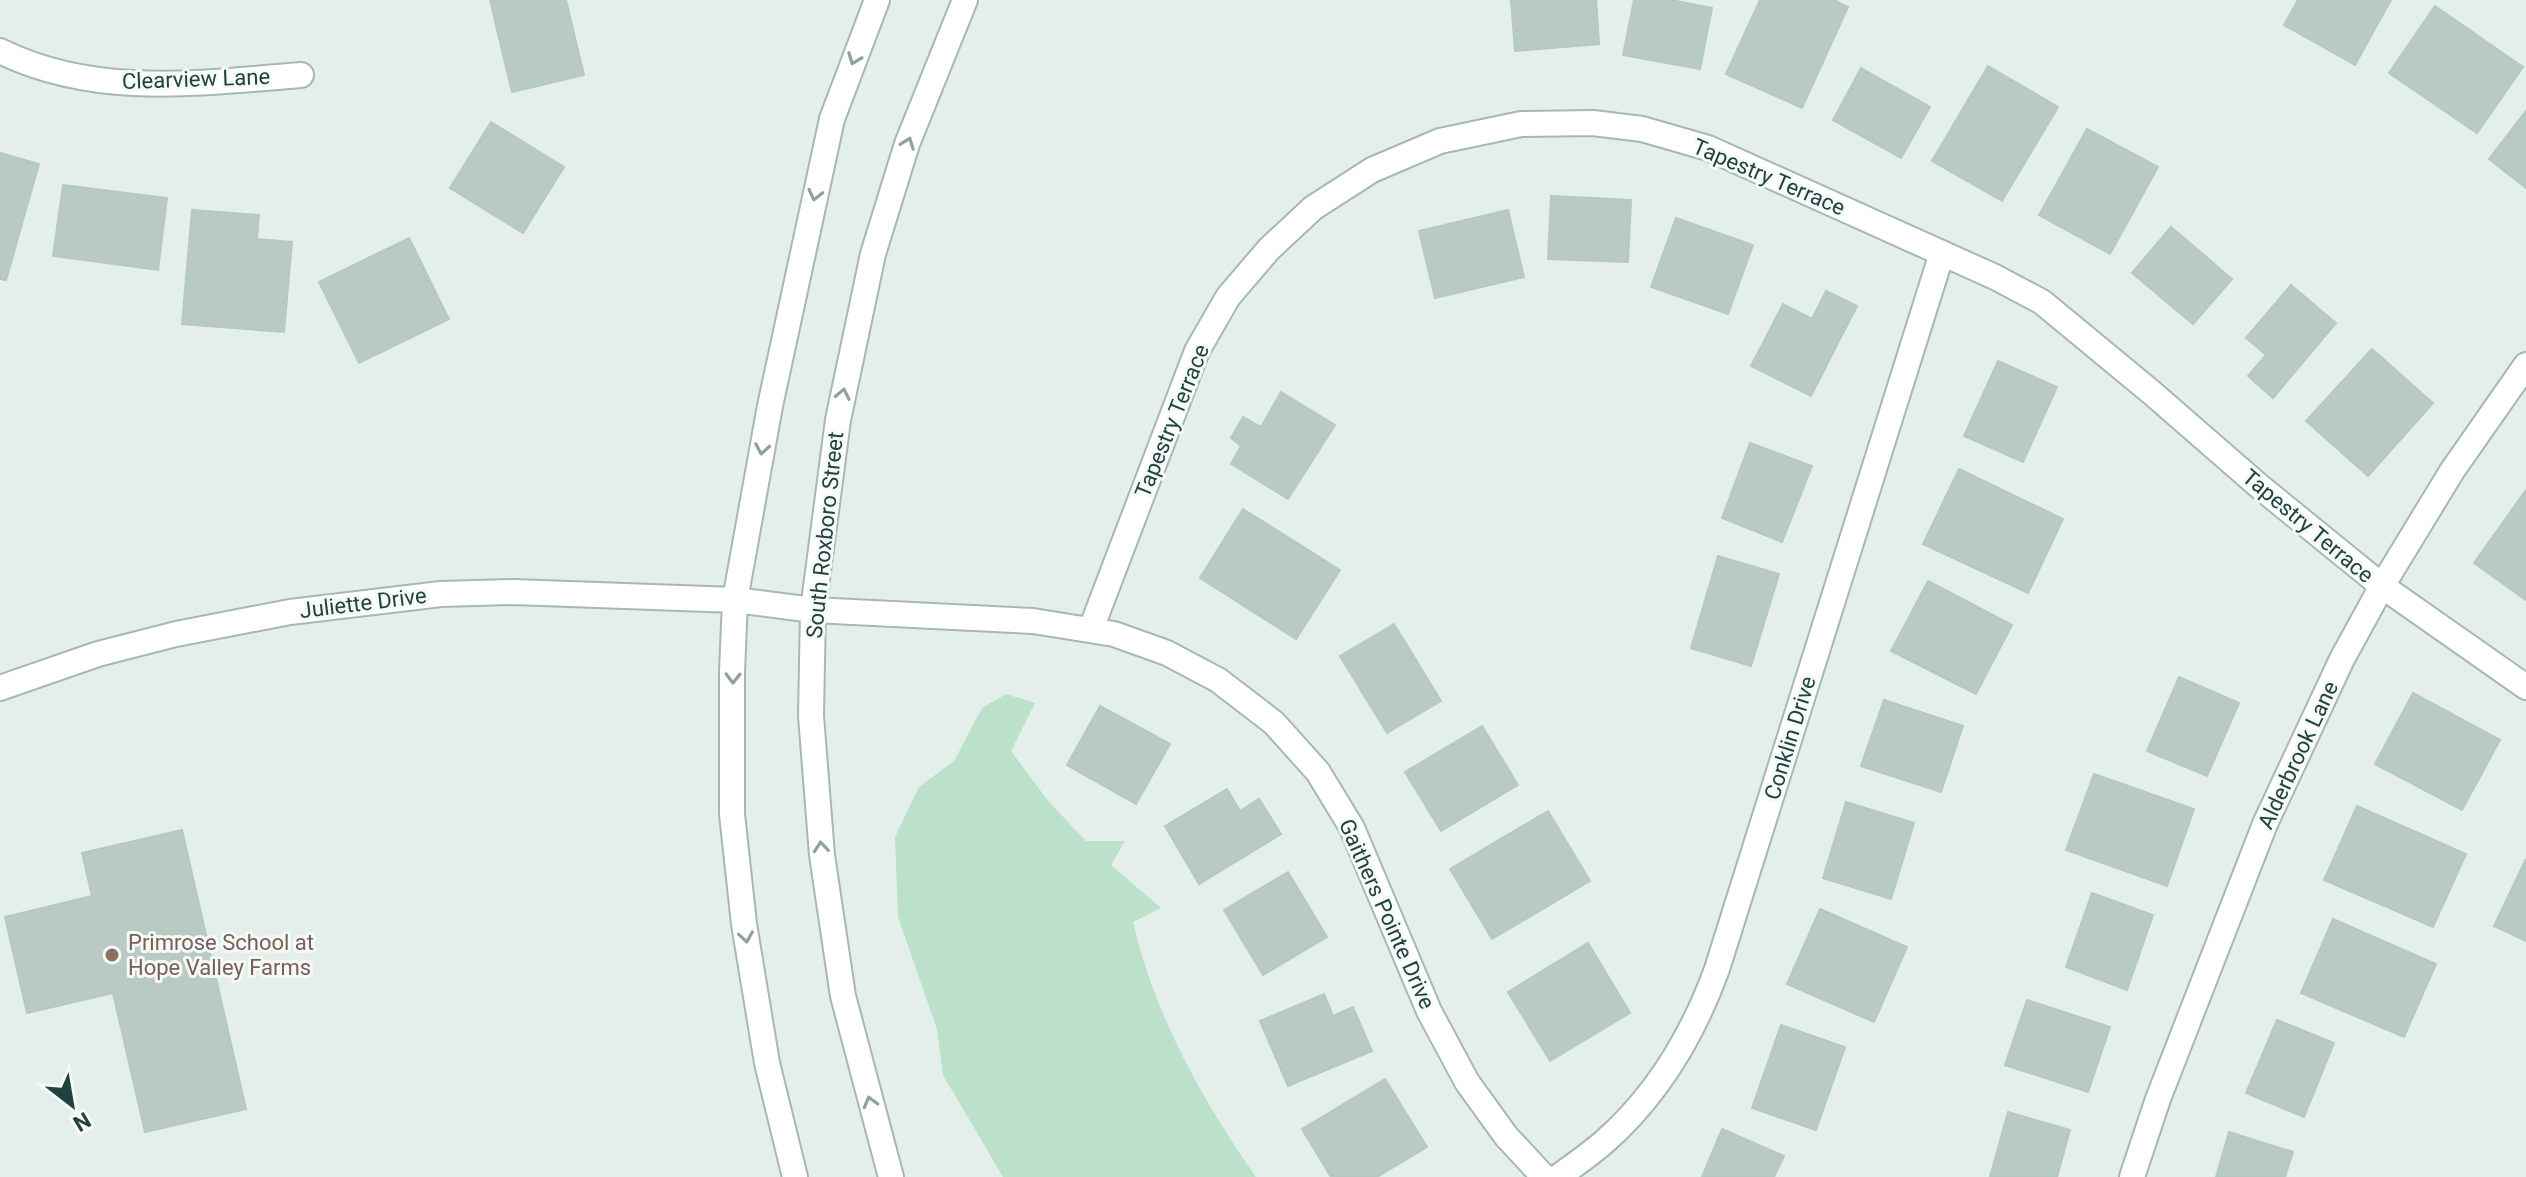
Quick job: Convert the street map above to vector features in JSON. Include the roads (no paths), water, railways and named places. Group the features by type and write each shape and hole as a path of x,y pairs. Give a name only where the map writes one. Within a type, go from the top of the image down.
{"street":[{"path":"795,1177 767,1063 742,908 732,814 735,600 770,406 832,119 877,0"},
{"name":"South Roxboro Street","path":"891,1177 843,996 822,855 811,716 813,610 838,420 873,254 907,144 965,0"},
{"name":"Clearview Lane","path":"0,51 18,60 81,78 122,84 183,84 301,75"},
{"name":"Tapestry Terrace","path":"1091,629 1197,351 1228,297 1269,249 1313,208 1372,170 1440,141 1521,124 1593,123 1642,129 1708,148 1995,277 2042,302 2382,586 2526,687"},
{"name":"Conklin Drive","path":"1558,1177 1603,1143 1645,1101 1681,1050 1704,1006 1942,253"},
{"name":"Alderbrook Lane","path":"2132,1177 2158,1099 2265,824 2342,659 2452,471 2526,365"},
{"name":"Juliette Drive","path":"0,688 98,654 176,634 290,612 441,594 514,592 735,600"},
{"name":"Gaithers Pointe Drive","path":"735,600 813,610 1033,621 1091,629 1167,653 1218,680 1274,723 1318,772 1352,828 1429,1011 1467,1082 1506,1136 1544,1177"}],"place":[{"name":"Primrose School at Hope Valley Farms","path":"112,955"}]}
